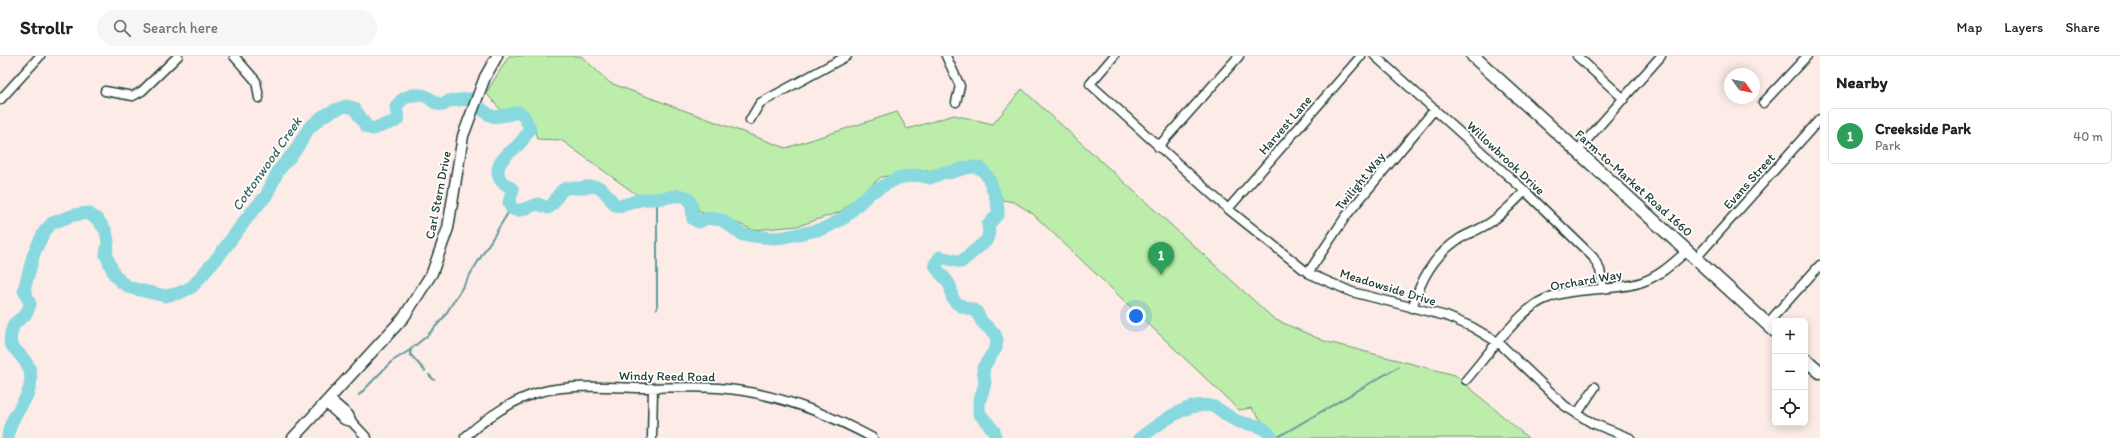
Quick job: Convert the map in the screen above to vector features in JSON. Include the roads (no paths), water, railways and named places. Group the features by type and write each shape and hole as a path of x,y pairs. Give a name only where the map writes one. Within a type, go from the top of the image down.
{"main road":[{"name":"Farm-to-Market Road 1660","path":"1473,56 1771,328"},
{"path":"1808,362 1820,372"}],"street":[{"path":"0,100 40,56"},
{"path":"105,91 132,96 142,91 178,56"},
{"path":"234,56 256,81 259,98"},
{"name":"Carl Stern Drive","path":"293,438 404,317 432,273 448,228 463,136 485,77 497,56"},
{"path":"750,120 760,102 847,56"},
{"path":"946,56 960,86 956,102"},
{"name":"Meadowside Drive","path":"1114,56 1090,84 1158,148 1228,209 1308,272 1352,292 1446,316 1472,327 1498,343 1565,406 1577,414 1630,438"},
{"path":"1158,148 1239,56"},
{"name":"Harvest Lane","path":"1228,209 1361,56"},
{"name":"Willowbrook Drive","path":"1375,56 1525,191 1593,257 1600,270 1603,288"},
{"path":"1577,56 1624,99"},
{"path":"1577,151 1661,56"},
{"path":"1764,103 1807,56"},
{"name":"Twilight Way","path":"1308,272 1346,216 1435,109"},
{"name":"Evans Street","path":"1691,255 1820,120"},
{"path":"1412,308 1424,276 1437,258 1460,239 1501,215 1525,191"},
{"name":"Orchard Way","path":"1466,380 1515,322 1539,302 1557,294 1641,282 1659,274 1691,255"},
{"path":"1771,328 1820,265"},
{"path":"1577,414 1595,387"},
{"name":"Windy Reed Road","path":"466,438 477,426 513,402 540,392 572,388 718,388 759,394 792,402 820,412 873,438"},
{"path":"652,438 653,388"},
{"path":"327,400 349,416 352,422 367,438"}],"waterway":[{"name":"Cottonwood Creek","path":"8,438 12,421 26,398 31,381 29,367 10,343 11,333 14,324 25,315 28,310 30,304 24,290 34,253 44,232 52,223 74,215 88,213 98,220 106,231 108,242 106,255 114,274 121,282 131,288 165,296 179,293 192,287 218,257 250,214 266,196 278,171 295,151 309,128 323,116 346,106 354,108 367,127 372,129 396,121 398,119 396,107 406,97 415,95 424,96 443,105 449,101 470,99 491,116 495,117 518,112 523,115 530,128 521,142 503,159 498,167 501,181 513,190 509,202 511,208 514,210 524,209 538,204 548,208 553,204 561,191 568,188 598,187 604,191 615,205 623,205 636,201 661,199 672,196 683,196 689,200 693,219 699,222 707,218 722,220 743,235 774,238 823,229 844,218 870,193 898,178 916,175 930,178 944,172 948,173 969,167 980,168 988,178 998,206 998,214 988,225 989,232 987,240 961,262 940,257 935,264 950,286 955,302 976,311 982,322 995,334 997,340 996,348 983,368 985,383 979,403 979,413 994,431 995,438"},
{"path":"657,199 657,309"},
{"path":"425,371 410,354 411,349 428,335 444,317 511,208"},
{"path":"359,395 391,362 410,350"},
{"path":"1276,438 1398,367"},
{"path":"429,375 434,380"},
{"name":"Cottonwood Creek","path":"1140,438 1182,410 1202,405 1215,407 1234,420 1260,427 1264,429 1272,438"}],"place":[{"name":"Creekside Park","path":"1161,275"}]}
